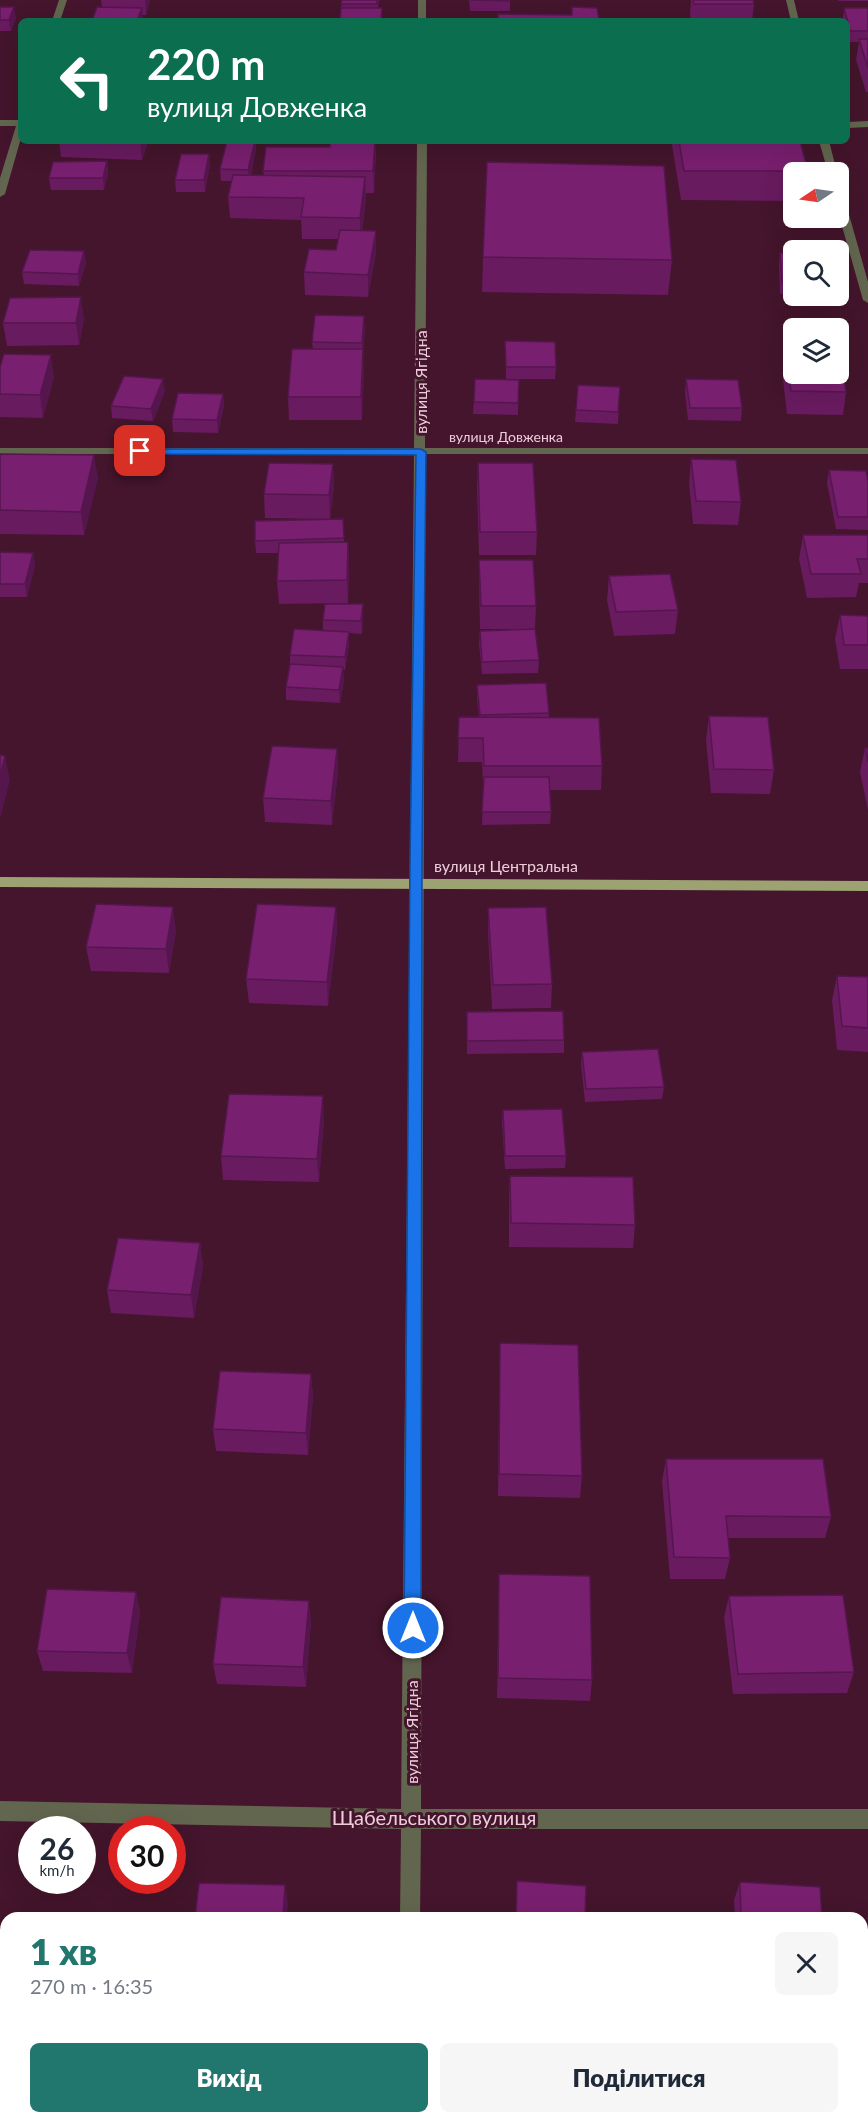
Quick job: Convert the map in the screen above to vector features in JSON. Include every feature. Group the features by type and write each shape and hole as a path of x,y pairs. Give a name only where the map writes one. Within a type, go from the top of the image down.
{"main road":[{"name":"вулиця Центральна","path":"0,882 868,886"}],"street":[{"path":"57,18 63,0"},
{"path":"422,0 422,18"},
{"path":"790,0 794,18"},
{"path":"0,123 18,123"},
{"path":"850,125 868,124"},
{"path":"0,194 18,133"},
{"name":"вулиця Ягідна","path":"410,1912 422,144"},
{"path":"825,144 830,162"},
{"path":"848,228 868,300"},
{"name":"вулиця Довженка","path":"0,451 868,452"},
{"name":"Щабельського вулиця","path":"0,1811 412,1819 868,1819"}],"building":[{"path":"342,0 377,0 377,4 341,4"},
{"path":"693,0 753,0 754,4 694,4"},
{"path":"0,7 14,7 9,20 0,20"},
{"path":"97,7 142,8 138,18 93,18"},
{"path":"572,7 597,8 599,18 498,18 498,14 572,15"},
{"path":"341,8 382,8 381,18 340,18"},
{"path":"844,8 868,8 868,31 850,31 850,18 847,18"},
{"path":"859,39 868,39 868,68"},
{"path":"226,144 254,144 248,170 220,169"},
{"path":"330,144 375,144 373,171 263,171 266,147 330,147"},
{"path":"680,144 801,144 806,162 783,162 783,171 684,171"},
{"path":"181,154 209,154 204,180 175,180"},
{"path":"107,161 103,178 49,178 53,162"},
{"path":"487,162 664,166 672,260 483,257"},
{"path":"233,175 365,177 360,218 301,217 304,198 228,197"},
{"path":"340,230 376,231 368,275 304,272 309,249 336,250"},
{"path":"30,250 84,251 78,274 22,272"},
{"path":"780,253 783,253 782,282"},
{"path":"81,297 76,323 3,323 10,298"},
{"path":"315,315 364,316 362,343 312,342"},
{"path":"505,341 555,342 556,367 506,367"},
{"path":"292,349 363,349 361,397 288,397"},
{"path":"4,354 51,355 40,395 0,394 0,367"},
{"path":"124,376 163,379 151,409 111,406"},
{"path":"475,379 519,380 518,403 474,402"},
{"path":"686,379 738,380 742,408 690,408"},
{"path":"790,384 845,384 846,392 791,391"},
{"path":"578,385 620,387 618,412 576,410"},
{"path":"178,393 223,394 217,420 172,419"},
{"path":"0,454 94,455 81,512 0,510"},
{"path":"691,459 736,460 741,502 696,501"},
{"path":"269,463 333,464 329,495 264,494"},
{"path":"478,463 533,463 537,532 480,532"},
{"path":"829,470 866,471 868,517 838,517"},
{"path":"343,519 344,538 255,541 255,521"},
{"path":"803,535 868,535 868,559 857,559 861,574 811,574"},
{"path":"348,542 347,580 277,581 279,543"},
{"path":"0,552 33,553 25,584 0,584"},
{"path":"479,560 533,560 536,606 481,606"},
{"path":"670,574 678,610 616,612 609,576"},
{"path":"325,604 363,604 361,621 323,620"},
{"path":"840,615 868,616 868,645 844,645"},
{"path":"294,629 349,632 345,657 290,655"},
{"path":"535,629 539,660 482,662 480,631"},
{"path":"290,664 343,667 339,690 286,687"},
{"path":"546,683 549,713 480,715 477,685"},
{"path":"709,716 768,717 774,770 714,769"},
{"path":"459,717 599,718 602,766 484,766 483,738 458,738"},
{"path":"272,746 337,749 331,801 263,798"},
{"path":"0,755 5,756 0,776"},
{"path":"484,777 549,777 551,812 482,812"},
{"path":"96,904 173,907 166,949 86,947"},
{"path":"257,904 336,907 327,982 246,979"},
{"path":"546,907 552,984 493,985 488,908"},
{"path":"837,976 868,977 868,1028 842,1026"},
{"path":"563,1011 564,1040 467,1041 467,1012"},
{"path":"658,1049 664,1087 586,1089 582,1052"},
{"path":"229,1094 323,1096 317,1159 221,1156"},
{"path":"562,1109 566,1156 505,1156 503,1110"},
{"path":"510,1176 633,1177 635,1225 511,1223"},
{"path":"118,1238 200,1243 191,1295 107,1290"},
{"path":"500,1343 578,1345 582,1476 499,1474"},
{"path":"220,1371 311,1374 306,1433 213,1429"},
{"path":"666,1459 823,1459 831,1517 726,1516 730,1558 674,1557"},
{"path":"499,1574 590,1576 592,1680 498,1678"},
{"path":"47,1589 136,1592 127,1653 37,1651"},
{"path":"843,1595 854,1672 738,1674 729,1596"},
{"path":"221,1597 309,1601 303,1667 213,1664"},
{"path":"517,1881 586,1886 585,1912 516,1912"},
{"path":"740,1882 820,1887 822,1912 741,1912"},
{"path":"199,1883 285,1885 283,1912 196,1912"}],"route":[{"path":"140,451 421,452 416,861 413,1628"}]}
